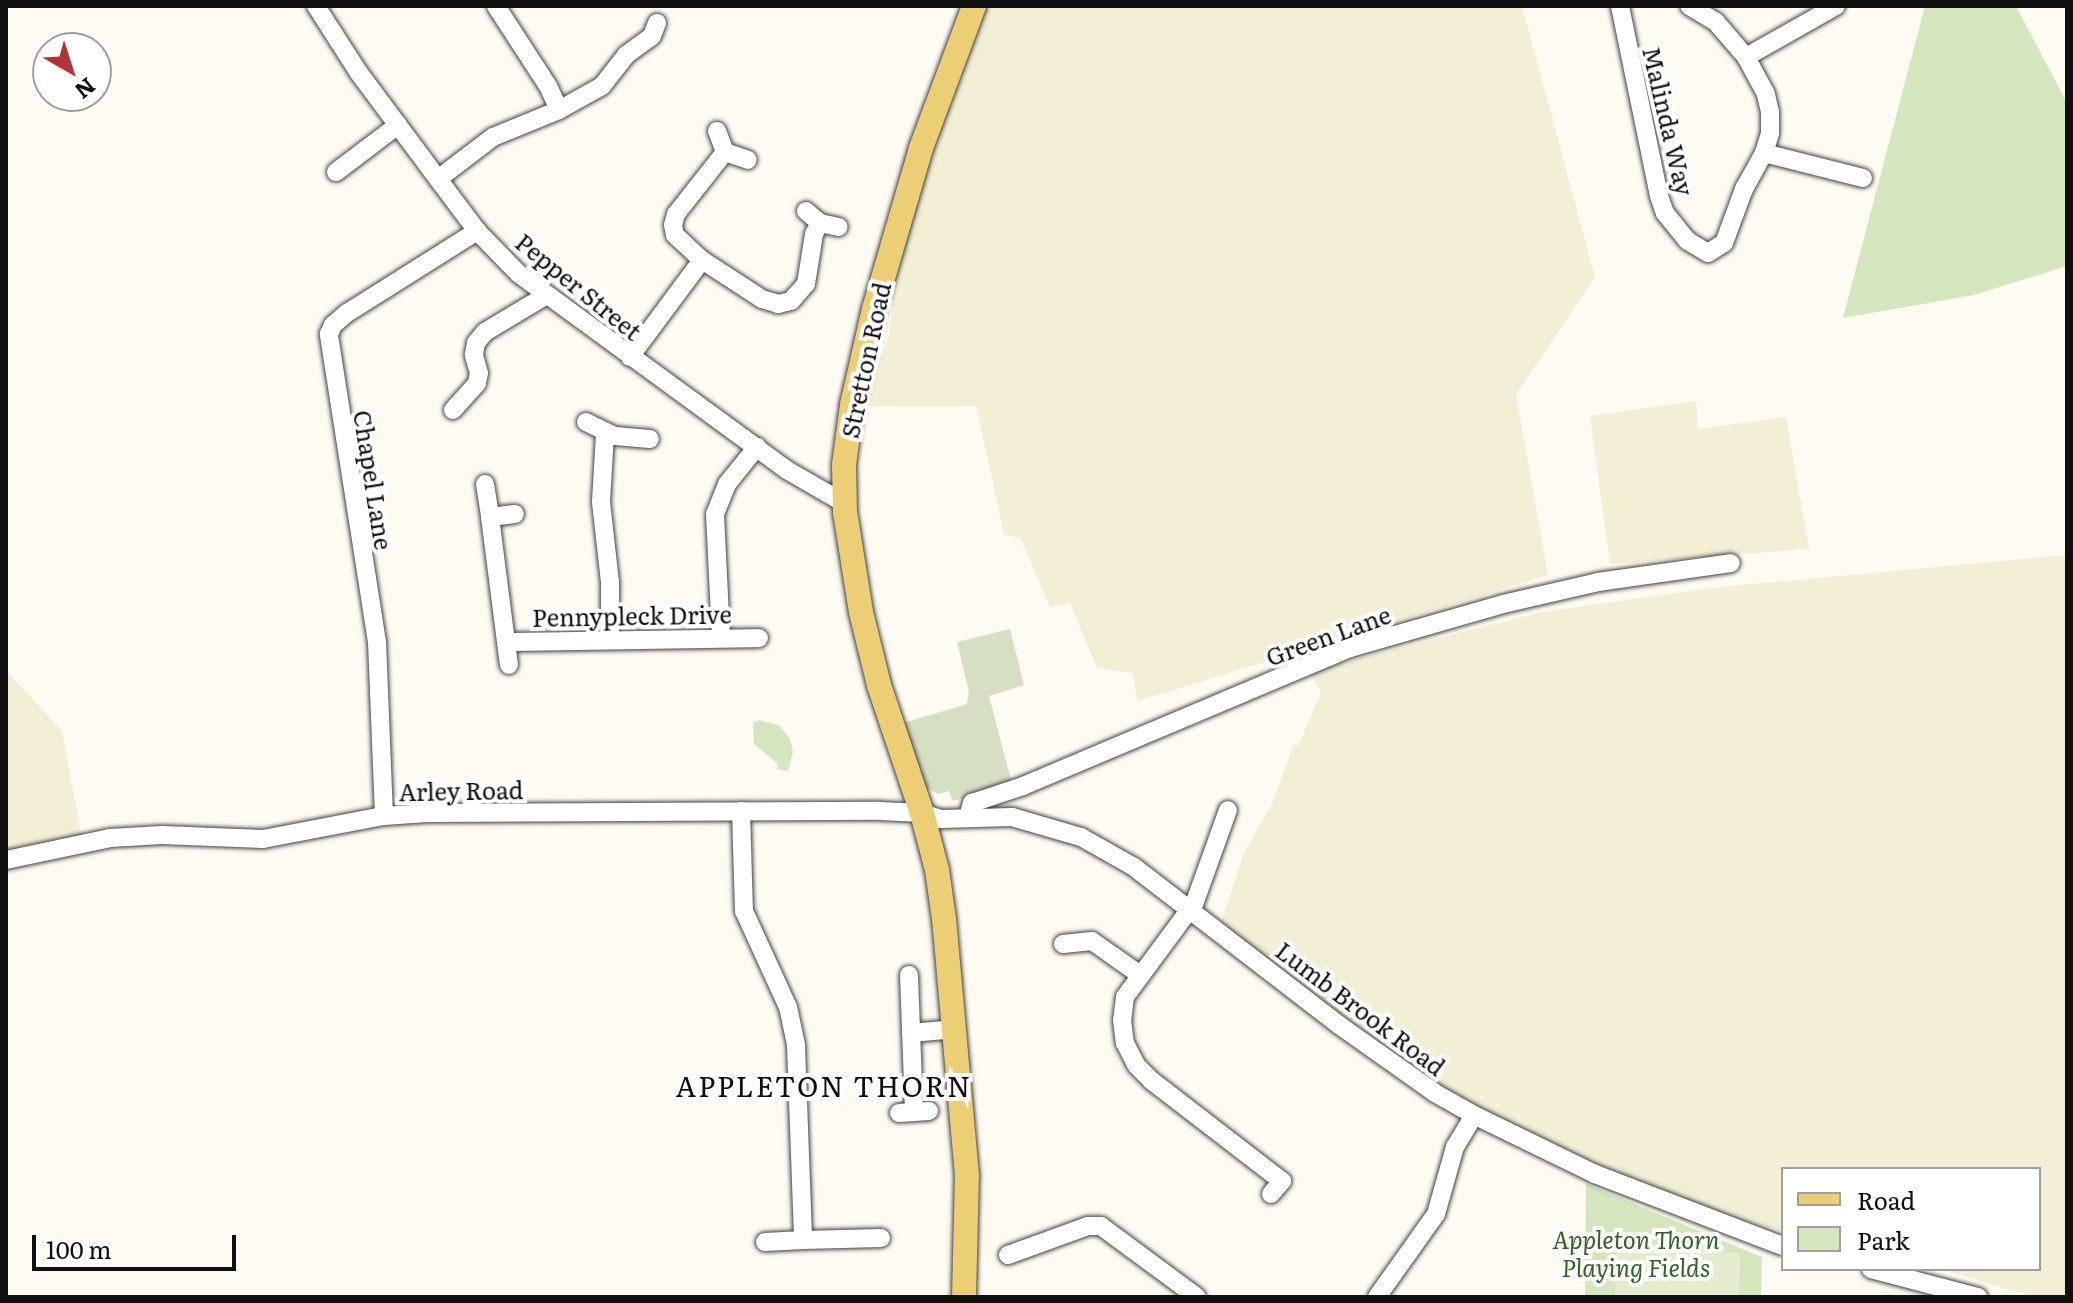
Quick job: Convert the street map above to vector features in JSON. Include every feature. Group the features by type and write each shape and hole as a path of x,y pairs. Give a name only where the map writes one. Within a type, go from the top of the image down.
{"main road":[{"name":"Stretton Road","path":"964,1297 967,1176 956,1029 937,870 922,813 879,685 861,612 844,503 844,465 852,405 874,309 921,148 974,6"}],"street":[{"name":"Pepper Street","path":"316,6 398,125 477,231 545,296 787,470 844,503"},
{"path":"496,6 548,86 559,110"},
{"name":"Malinda Way","path":"1620,6 1659,196 1665,213 1699,250 1708,253 1724,243 1744,189 1764,153"},
{"path":"1690,6 1716,22 1746,57 1766,94 1770,133 1764,153 1863,178"},
{"path":"1746,57 1836,6"},
{"path":"438,179 493,137 559,110 602,86 626,55 652,36 657,20"},
{"path":"336,179 398,125"},
{"path":"717,131 725,152 748,160"},
{"path":"725,152 676,214 673,225 675,235 702,260 762,299 778,304 791,301 806,284 814,234 813,217 839,227"},
{"name":"Chapel Lane","path":"384,816 377,642 329,334 337,320 477,231"},
{"path":"630,357 702,260"},
{"path":"453,410 477,383 476,343 485,332 545,296"},
{"path":"586,422 605,434 650,439"},
{"path":"605,434 601,502 610,582 610,640"},
{"path":"721,637 715,514 727,484 757,447"},
{"path":"485,484 509,665"},
{"path":"490,517 515,514"},
{"name":"Green Lane","path":"968,817 972,803 1023,786 1350,648 1503,604 1598,582 1731,563"},
{"name":"Pennypleck Drive","path":"506,642 759,638"},
{"path":"1228,810 1191,909 1139,974 1125,997 1122,1020 1125,1043 1136,1065 1282,1181 1271,1194"},
{"path":"741,811 744,911 788,1007 796,1046 803,1240"},
{"name":"Arley Road","path":"6,860 140,835 235,840 289,837 384,816 741,811 922,813"},
{"name":"Lumb Brook Road","path":"922,813 941,819 1012,817 1081,837 1134,867 1339,1025 1435,1093 1595,1174 1781,1245"},
{"path":"1063,944 1092,941 1139,974"},
{"path":"909,975 914,1112"},
{"path":"911,1033 956,1029"},
{"path":"1377,1297 1436,1214 1455,1147 1474,1115"},
{"path":"1008,1255 1088,1226 1101,1226 1197,1297"},
{"path":"765,1242 881,1238"},
{"path":"1879,1271 1978,1297"}],"shaded area":[{"path":"984,6 1522,6 1595,277 1516,394 1548,575 1138,701 1132,673 1097,668 1070,603 1050,607 1021,539 1004,534 976,406 864,406 889,334 901,241"},
{"path":"1696,401 1698,429 1786,417 1809,549 1610,564 1590,416"},
{"path":"2067,555 2067,1297 2035,1297 1946,1271 2041,1271 2041,1167 1781,1167 1781,1231 1667,1203 1437,1097 1221,923 1244,853 1273,802 1293,745 1298,746 1321,693 1309,671 1542,612 1720,587"},
{"path":"6,670 62,731 82,839 6,859"}],"green space":[{"path":"1925,6 2016,6 2067,103 2067,266 1974,295 1843,318"},
{"path":"1010,629 1024,685 989,696 1012,784 953,801 949,791 938,794 923,786 903,723 967,704 969,692 957,642"},
{"path":"759,720 779,725 790,739 793,752 788,771 777,769 778,764 754,744 753,723"},
{"name":"Appleton Thorn Playing Fields","path":"1586,1184 1762,1257 1761,1297 1585,1297"},
{"path":"1616,1251 1740,1253 1739,1297 1615,1297"}],"district":[{"name":"APPLETON THORN","path":"824,1085"}]}
